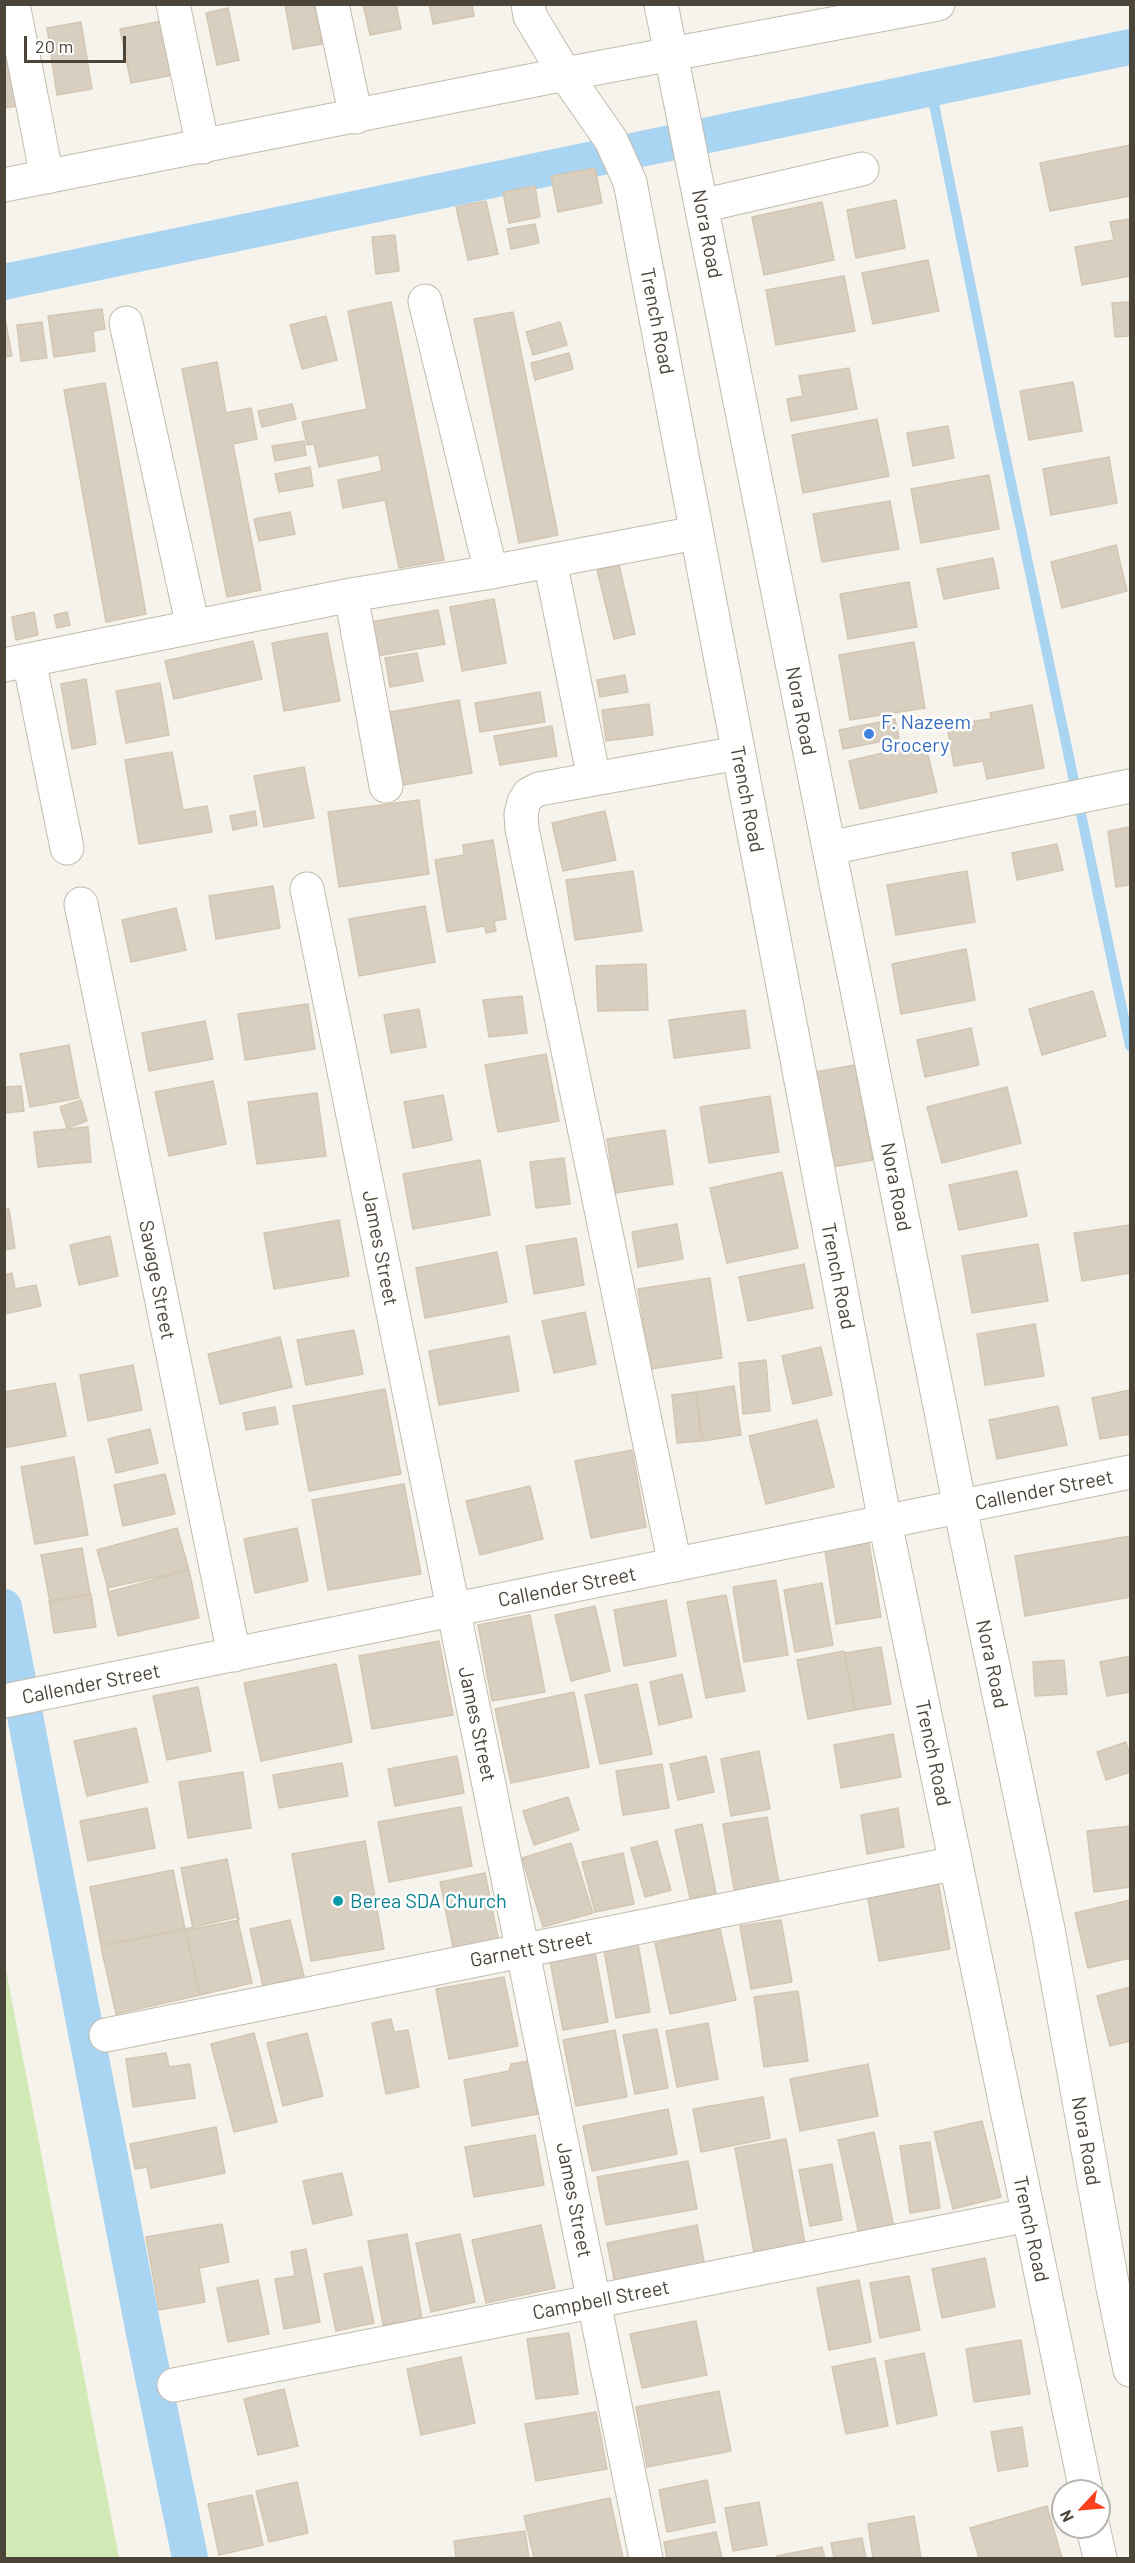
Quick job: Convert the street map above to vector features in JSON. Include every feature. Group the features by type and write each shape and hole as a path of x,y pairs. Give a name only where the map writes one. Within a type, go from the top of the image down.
{"street":[{"path":"13,4 47,177"},
{"path":"173,4 203,147"},
{"path":"332,4 356,117"},
{"name":"Trench Road","path":"528,4 530,16 565,74 611,141 630,182 885,1522 1084,2479"},
{"name":"Nora Road","path":"661,4 960,1507 1048,1929 1113,2288 1131,2370"},
{"path":"4,185 565,74 671,56 938,4"},
{"path":"701,206 862,169"},
{"path":"425,301 491,572"},
{"path":"126,323 193,627"},
{"path":"67,848 17,662 351,595 491,572 696,533"},
{"path":"550,561 594,779"},
{"path":"351,595 386,786"},
{"path":"675,1565 522,829 524,802 538,789 738,753"},
{"path":"829,848 1131,786"},
{"name":"James Street","path":"307,889 646,2559"},
{"name":"Savage Street","path":"81,904 234,1655"},
{"name":"Callender Street","path":"19,1699 1131,1473"},
{"name":"Garnett Street","path":"106,2036 956,1863"},
{"name":"Campbell Street","path":"174,2385 1029,2215"},
{"path":"1096,2539 1100,2559"}],"green space":[{"path":"5,1965 119,2558 5,2558"}],"building":[{"path":"285,4 314,4 322,44 293,49"},
{"path":"363,4 396,4 401,29 370,35"},
{"path":"429,4 472,4 474,16 433,24"},
{"path":"228,8 239,60 217,65 206,13"},
{"path":"162,21 173,75 131,83 120,29"},
{"path":"81,22 92,89 57,95 47,28"},
{"path":"9,57 18,106 4,108 4,58"},
{"path":"1130,145 1130,196 1050,211 1040,163"},
{"path":"595,168 602,203 558,212 551,176"},
{"path":"535,186 540,217 509,223 503,192"},
{"path":"896,200 905,248 856,258 847,210"},
{"path":"486,201 498,254 468,260 456,207"},
{"path":"822,202 834,260 764,275 752,217"},
{"path":"1130,219 1130,276 1082,285 1075,247 1114,240 1110,222"},
{"path":"535,224 539,243 511,249 507,229"},
{"path":"395,235 399,271 376,274 372,237"},
{"path":"928,260 939,311 873,324 862,273"},
{"path":"844,276 855,331 776,345 766,290"},
{"path":"391,302 444,560 399,568 385,500 343,508 338,480 382,471 379,455 319,467 314,444 307,445 302,422 367,409 348,311"},
{"path":"1130,302 1130,336 1115,337 1112,303"},
{"path":"102,309 105,329 93,331 95,351 54,357 48,316"},
{"path":"513,312 558,535 519,543 474,319"},
{"path":"4,314 12,356 4,357"},
{"path":"326,316 337,360 302,369 290,325"},
{"path":"42,322 47,358 21,361 17,325"},
{"path":"560,322 567,345 533,355 526,332"},
{"path":"569,353 573,369 535,380 531,363"},
{"path":"217,362 226,413 251,408 257,439 233,444 261,590 227,597 182,369"},
{"path":"849,368 857,409 791,421 787,399 803,396 799,376"},
{"path":"1073,382 1082,431 1029,440 1020,391"},
{"path":"105,383 146,614 106,622 64,390"},
{"path":"292,404 296,419 262,427 258,411"},
{"path":"877,419 889,476 803,493 792,435"},
{"path":"948,426 954,458 913,466 907,433"},
{"path":"304,441 306,455 275,461 272,446"},
{"path":"1109,457 1117,503 1051,515 1043,469"},
{"path":"310,467 313,486 279,492 275,474"},
{"path":"989,475 999,529 921,543 911,489"},
{"path":"890,501 899,549 822,562 813,514"},
{"path":"290,512 295,534 259,541 254,519"},
{"path":"1116,545 1127,591 1062,608 1051,562"},
{"path":"993,558 999,588 944,599 937,569"},
{"path":"619,565 635,634 614,639 597,570"},
{"path":"909,582 917,627 848,639 840,594"},
{"path":"494,599 506,663 462,671 450,607"},
{"path":"438,610 445,644 377,656 371,622"},
{"path":"34,612 38,635 16,640 12,617"},
{"path":"67,612 70,625 57,628 54,615"},
{"path":"327,633 340,701 284,711 272,643"},
{"path":"253,641 262,679 174,699 165,661"},
{"path":"914,642 925,708 850,720 839,655"},
{"path":"417,653 423,681 390,687 385,658"},
{"path":"625,675 628,692 600,697 597,680"},
{"path":"86,679 96,744 72,749 61,684"},
{"path":"160,683 169,735 126,743 116,691"},
{"path":"540,692 545,722 480,732 475,703"},
{"path":"459,700 472,773 403,785 390,712"},
{"path":"649,704 653,735 606,741 602,710"},
{"path":"1032,705 1044,768 987,779 983,761 954,766 948,731 975,726 974,721 991,719 990,713"},
{"name":"F. Nazeem Grocery","path":"895,719 899,738 843,749 839,730"},
{"path":"552,726 557,756 500,765 494,736"},
{"path":"925,743 937,792 860,809 849,761"},
{"path":"172,752 183,810 207,806 212,832 139,844 125,760"},
{"path":"304,767 314,818 264,827 254,776"},
{"path":"419,800 429,874 339,887 328,812"},
{"path":"255,811 257,825 233,830 230,816"},
{"path":"605,811 616,860 563,871 552,823"},
{"path":"1130,827 1130,885 1116,887 1108,831"},
{"path":"493,840 506,919 494,921 496,931 486,933 485,926 447,932 435,860 464,855 463,845"},
{"path":"1057,844 1063,870 1017,880 1012,853"},
{"path":"633,871 642,931 575,940 566,880"},
{"path":"967,871 975,922 896,935 887,885"},
{"path":"273,886 280,928 216,939 209,896"},
{"path":"425,906 435,962 359,976 349,919"},
{"path":"176,908 186,950 131,962 122,920"},
{"path":"966,949 975,1000 901,1014 892,964"},
{"path":"646,964 648,1010 598,1011 596,966"},
{"path":"1093,991 1106,1036 1042,1055 1029,1009"},
{"path":"522,996 527,1033 489,1037 483,1000"},
{"path":"308,1004 315,1049 245,1060 238,1014"},
{"path":"419,1009 426,1047 391,1053 384,1015"},
{"path":"745,1010 750,1048 674,1058 669,1020"},
{"path":"205,1021 213,1059 149,1071 142,1033"},
{"path":"971,1028 979,1065 925,1077 917,1040"},
{"path":"69,1045 79,1098 30,1107 20,1054"},
{"path":"546,1054 559,1121 498,1132 485,1065"},
{"path":"855,1065 873,1160 832,1167 815,1072"},
{"path":"213,1081 226,1144 169,1156 155,1092"},
{"path":"21,1086 24,1111 4,1113 4,1087"},
{"path":"1007,1087 1021,1143 942,1163 927,1107"},
{"path":"317,1093 326,1156 257,1164 248,1102"},
{"path":"443,1095 452,1140 413,1148 404,1102"},
{"path":"770,1096 779,1152 709,1163 700,1107"},
{"path":"81,1100 87,1121 67,1128 60,1107"},
{"path":"88,1127 91,1162 38,1167 34,1132"},
{"path":"665,1130 673,1184 615,1193 607,1139"},
{"path":"564,1158 570,1204 536,1208 530,1162"},
{"path":"480,1160 490,1215 413,1229 403,1174"},
{"path":"1017,1171 1027,1216 959,1230 949,1185"},
{"path":"782,1172 798,1248 727,1263 710,1188"},
{"path":"9,1209 15,1248 4,1250 4,1210"},
{"path":"339,1220 349,1276 274,1289 264,1233"},
{"path":"677,1224 683,1259 638,1267 632,1232"},
{"path":"1130,1225 1130,1273 1082,1281 1074,1233"},
{"path":"110,1236 118,1276 79,1285 70,1245"},
{"path":"576,1238 584,1285 534,1294 526,1246"},
{"path":"1038,1244 1048,1301 972,1313 962,1256"},
{"path":"497,1252 507,1302 425,1318 416,1268"},
{"path":"804,1264 813,1308 748,1321 739,1277"},
{"path":"12,1273 15,1289 36,1285 41,1306 4,1314 4,1275"},
{"path":"710,1278 722,1358 650,1369 638,1289"},
{"path":"585,1312 596,1364 554,1373 542,1321"},
{"path":"1035,1324 1044,1376 985,1385 977,1334"},
{"path":"354,1330 363,1374 306,1385 297,1340"},
{"path":"509,1336 519,1391 439,1405 429,1351"},
{"path":"280,1337 292,1387 220,1404 208,1354"},
{"path":"821,1347 832,1395 793,1404 782,1356"},
{"path":"766,1360 770,1411 743,1414 739,1363"},
{"path":"133,1365 142,1410 88,1421 80,1375"},
{"path":"55,1383 66,1436 4,1448 4,1392"},
{"path":"734,1386 741,1435 703,1441 696,1392"},
{"path":"385,1389 401,1474 309,1491 293,1406"},
{"path":"1130,1390 1130,1434 1100,1439 1092,1398"},
{"path":"696,1392 701,1441 677,1443 672,1395"},
{"path":"1058,1406 1067,1445 997,1459 989,1420"},
{"path":"275,1407 278,1424 246,1430 243,1413"},
{"path":"817,1420 834,1487 766,1504 749,1436"},
{"path":"150,1429 158,1463 116,1473 108,1439"},
{"path":"632,1450 646,1527 591,1538 575,1461"},
{"path":"74,1457 88,1535 35,1544 21,1467"},
{"path":"165,1474 175,1514 123,1526 114,1485"},
{"path":"404,1484 421,1574 328,1590 312,1500"},
{"path":"530,1486 543,1539 480,1555 466,1501"},
{"path":"177,1528 189,1570 109,1592 97,1550"},
{"path":"297,1528 308,1581 255,1593 244,1539"},
{"path":"1130,1536 1130,1597 1025,1616 1015,1556"},
{"path":"869,1543 881,1617 836,1624 825,1550"},
{"path":"82,1548 90,1594 50,1602 41,1555"},
{"path":"189,1570 199,1618 118,1636 107,1588"},
{"path":"776,1580 788,1655 744,1662 733,1587"},
{"path":"822,1583 833,1645 795,1652 784,1590"},
{"path":"91,1594 96,1627 54,1633 49,1601"},
{"path":"726,1595 745,1691 706,1698 687,1602"},
{"path":"666,1600 676,1656 624,1666 614,1610"},
{"path":"595,1606 610,1671 571,1681 555,1615"},
{"path":"530,1615 545,1692 492,1701 478,1625"},
{"path":"439,1641 453,1715 372,1729 359,1656"},
{"path":"881,1647 891,1704 855,1710 845,1653"},
{"path":"844,1651 855,1710 808,1719 797,1660"},
{"path":"1130,1656 1130,1692 1107,1696 1100,1662"},
{"path":"1064,1660 1067,1694 1035,1696 1033,1662"},
{"path":"336,1664 352,1742 261,1761 244,1683"},
{"path":"682,1674 692,1717 659,1725 650,1682"},
{"path":"637,1684 652,1754 600,1764 585,1695"},
{"path":"198,1687 211,1751 167,1760 153,1696"},
{"path":"574,1692 589,1767 511,1783 495,1709"},
{"path":"136,1728 148,1782 87,1796 74,1741"},
{"path":"893,1734 901,1777 841,1788 834,1745"},
{"path":"1126,1742 1130,1757 1130,1772 1106,1780 1097,1752"},
{"path":"759,1751 770,1809 731,1816 721,1759"},
{"path":"457,1756 464,1793 395,1806 388,1769"},
{"path":"706,1756 714,1792 678,1800 670,1764"},
{"path":"342,1763 348,1796 279,1808 273,1775"},
{"path":"662,1764 669,1808 623,1815 616,1771"},
{"path":"243,1772 251,1828 188,1838 179,1782"},
{"path":"568,1797 579,1830 534,1845 523,1811"},
{"path":"461,1807 472,1866 389,1882 378,1822"},
{"path":"147,1808 155,1848 88,1861 80,1821"},
{"path":"898,1808 904,1847 867,1854 861,1815"},
{"path":"767,1817 780,1888 735,1895 723,1824"},
{"path":"702,1824 716,1893 690,1898 675,1830"},
{"path":"1130,1826 1130,1887 1094,1892 1087,1831"},
{"name":"Berea SDA Church","path":"365,1841 384,1949 311,1961 292,1854"},
{"path":"657,1841 671,1890 645,1897 631,1848"},
{"path":"571,1843 593,1913 543,1927 522,1858"},
{"path":"623,1853 634,1904 595,1912 582,1862"},
{"path":"227,1859 239,1920 193,1929 181,1868"},
{"path":"173,1870 185,1929 101,1945 90,1887"},
{"path":"485,1873 499,1943 454,1952 440,1882"},
{"path":"938,1881 950,1949 879,1961 867,1893"},
{"path":"1130,1900 1130,1958 1088,1968 1075,1913"},
{"path":"237,1917 252,1983 200,1995 185,1929"},
{"path":"290,1920 304,1976 263,1986 250,1929"},
{"path":"781,1920 792,1982 751,1989 740,1926"},
{"path":"185,1929 200,1995 116,2014 101,1947"},
{"path":"720,1929 736,2000 670,2014 655,1943"},
{"path":"638,1944 650,2012 616,2018 604,1950"},
{"path":"595,1952 608,2022 563,2030 550,1961"},
{"path":"504,1977 518,2046 449,2059 436,1989"},
{"path":"1130,1987 1130,2041 1110,2046 1097,1996"},
{"path":"798,1991 808,2061 764,2067 754,1997"},
{"path":"391,2019 394,2032 408,2030 419,2087 386,2094 372,2023"},
{"path":"708,2023 718,2079 677,2087 666,2031"},
{"path":"657,2029 668,2088 635,2094 623,2035"},
{"path":"615,2030 627,2097 576,2106 563,2040"},
{"path":"254,2033 277,2122 234,2132 211,2044"},
{"path":"307,2033 323,2096 283,2106 267,2043"},
{"path":"166,2053 169,2067 190,2064 195,2098 133,2107 126,2059"},
{"path":"528,2061 538,2114 472,2126 464,2080 509,2071 511,2064"},
{"path":"868,2064 878,2116 800,2131 790,2079"},
{"path":"763,2097 770,2138 701,2152 693,2109"},
{"path":"668,2109 677,2154 592,2171 583,2126"},
{"path":"982,2121 1001,2197 953,2209 934,2132"},
{"path":"216,2127 225,2173 151,2188 147,2167 135,2169 130,2144"},
{"path":"874,2132 894,2227 859,2234 838,2140"},
{"path":"535,2135 544,2185 474,2197 465,2147"},
{"path":"786,2139 805,2244 754,2253 735,2148"},
{"path":"930,2142 940,2208 910,2213 900,2146"},
{"path":"688,2161 697,2209 606,2225 597,2177"},
{"path":"832,2164 842,2220 810,2226 799,2170"},
{"path":"342,2173 352,2215 313,2224 303,2181"},
{"path":"222,2224 229,2262 199,2268 205,2302 159,2310 146,2237"},
{"path":"541,2225 555,2288 486,2303 472,2240"},
{"path":"697,2225 705,2267 615,2284 607,2243"},
{"path":"407,2234 422,2319 383,2325 368,2241"},
{"path":"460,2234 475,2302 431,2312 416,2243"},
{"path":"306,2249 320,2322 284,2329 275,2279 295,2276 291,2252"},
{"path":"985,2258 995,2307 942,2318 932,2269"},
{"path":"362,2267 374,2323 336,2331 324,2274"},
{"path":"909,2276 920,2330 880,2338 870,2283"},
{"path":"258,2280 269,2334 228,2342 217,2288"},
{"path":"859,2280 871,2342 829,2350 817,2288"},
{"path":"696,2321 707,2375 642,2388 630,2334"},
{"path":"569,2333 578,2394 536,2399 527,2339"},
{"path":"1021,2340 1030,2394 974,2402 966,2349"},
{"path":"924,2353 937,2415 897,2424 885,2361"},
{"path":"461,2357 475,2423 421,2435 407,2369"},
{"path":"875,2358 888,2426 846,2434 832,2367"},
{"path":"284,2389 298,2446 258,2455 244,2399"},
{"path":"719,2391 731,2451 647,2467 636,2407"},
{"path":"596,2412 607,2469 536,2481 525,2424"},
{"path":"1022,2427 1028,2466 998,2471 991,2432"},
{"path":"707,2480 715,2522 667,2532 659,2490"},
{"path":"297,2482 308,2533 269,2542 256,2491"},
{"path":"252,2495 263,2545 219,2555 208,2504"},
{"path":"610,2498 623,2558 534,2558 524,2516"},
{"path":"759,2502 767,2545 733,2551 725,2508"},
{"path":"1047,2506 1051,2520 1051,2539 1057,2539 1062,2558 979,2558 970,2528"},
{"path":"914,2516 921,2558 873,2558 868,2524"},
{"path":"525,2531 529,2558 456,2558 454,2541"},
{"path":"716,2532 722,2558 667,2558 664,2542"},
{"path":"862,2538 866,2558 834,2558 831,2543"},
{"path":"822,2547 825,2558 778,2558 777,2556"}],"waterway":[{"path":"4,282 1130,47"},
{"path":"931,89 998,421 1130,1046"},
{"path":"4,1607 144,2333 190,2558"}],"place":[{"name":"F. Nazeem Grocery","path":"869,734"},
{"name":"Berea SDA Church","path":"338,1901"}]}
